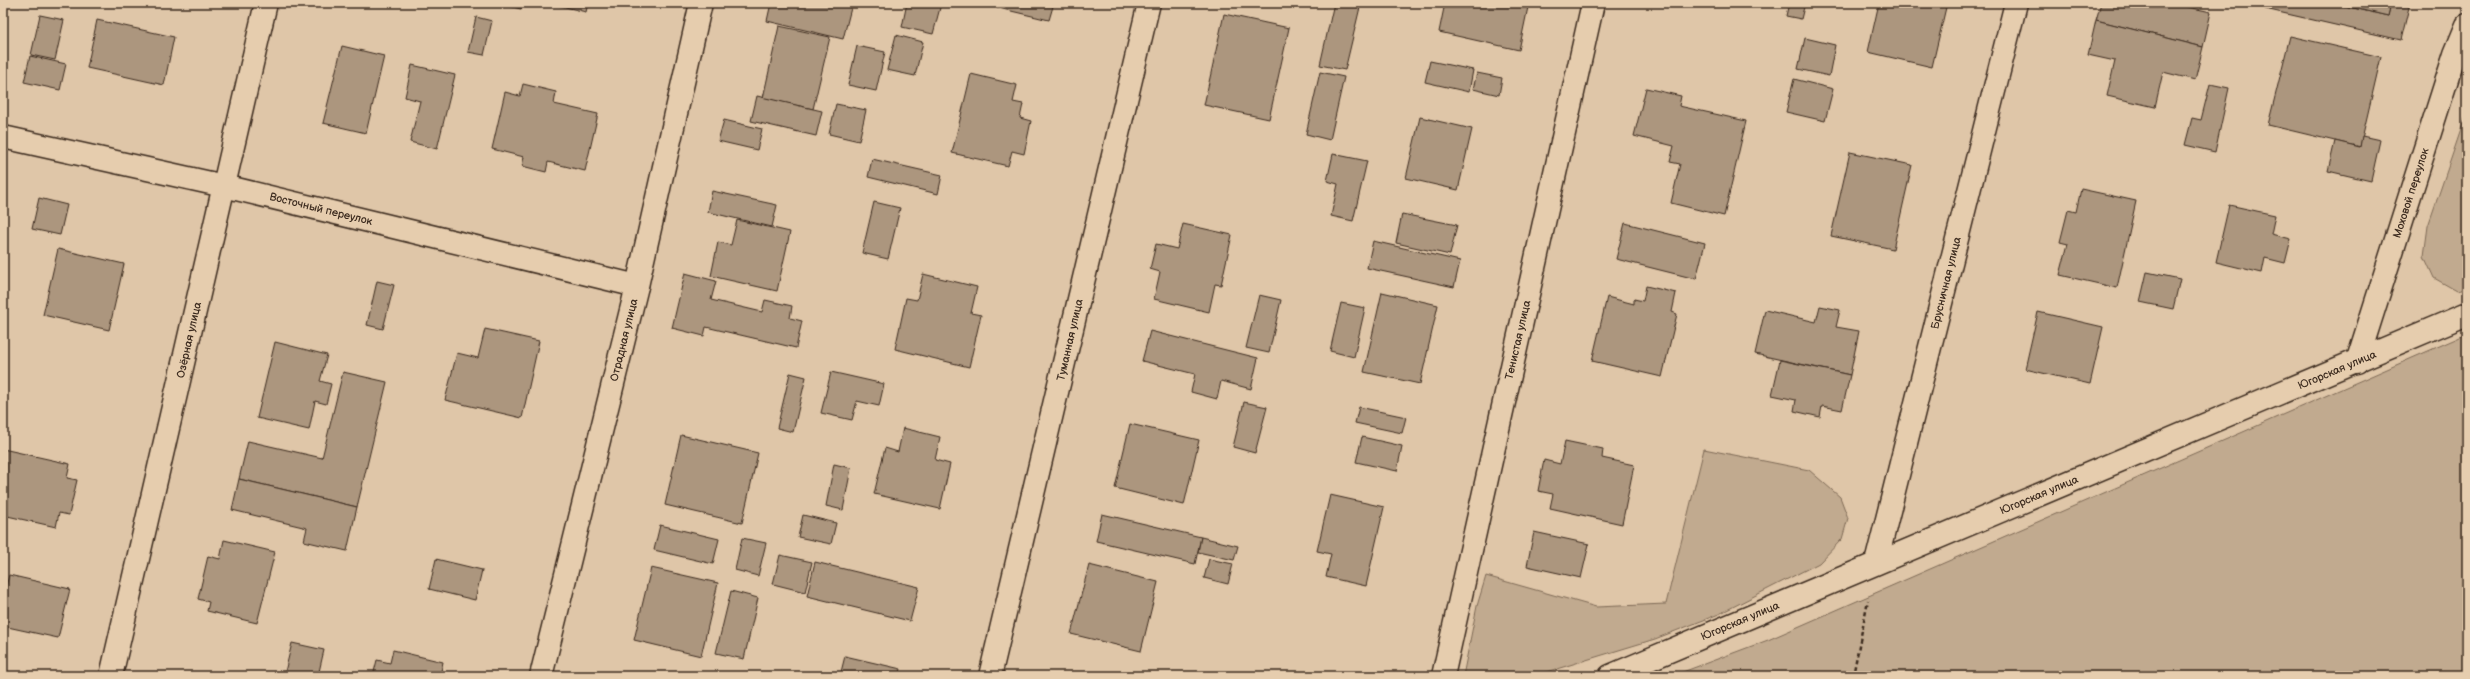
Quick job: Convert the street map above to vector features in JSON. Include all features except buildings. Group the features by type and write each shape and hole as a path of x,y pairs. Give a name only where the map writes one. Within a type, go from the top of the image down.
{"street":[{"name":"Озёрная улица","path":"111,676 266,3"},
{"name":"Отрадная улица","path":"541,676 637,286 701,3"},
{"name":"Туманная улица","path":"990,676 1149,3"},
{"name":"Тенистая улица","path":"1443,676 1593,3"},
{"name":"Брусничная улица","path":"1876,563 2016,3"},
{"name":"Моховой переулок","path":"2357,362 2455,54 2467,25"},
{"name":"Восточный переулок","path":"3,136 224,186 637,286"},
{"name":"Югорская улица","path":"1610,676 2357,362 2467,314"}],"path":[{"path":"1853,676 1876,563"}],"shaded area":[{"path":"2467,112 2467,288 2457,291 2434,278 2424,256 2428,226"},
{"path":"2467,334 2467,676 1672,676 1768,640"},
{"path":"1704,449 1809,470 1840,497 1848,518 1842,539 1819,563 1719,614 1655,639 1537,675 1463,676 1477,606 1486,576 1596,607 1666,604"}]}
